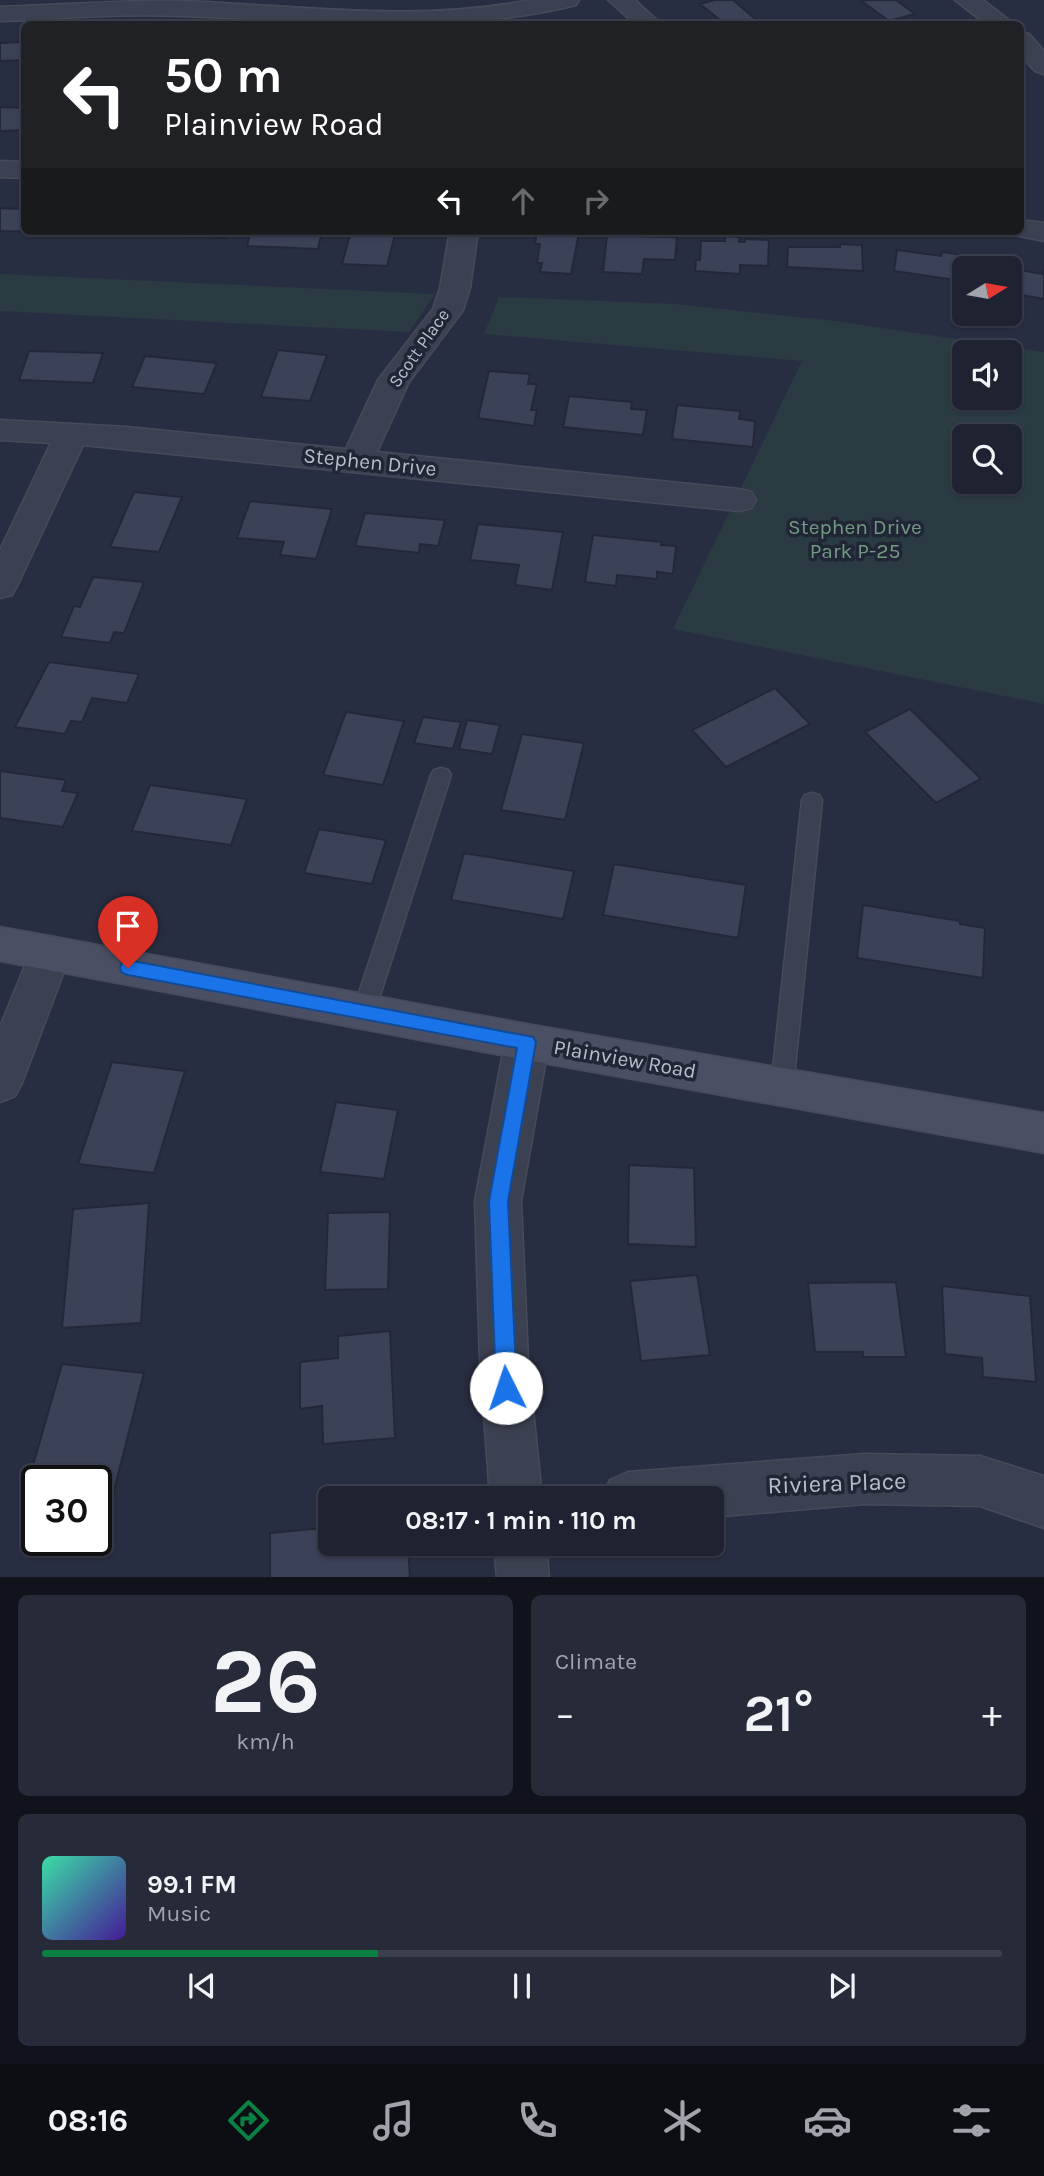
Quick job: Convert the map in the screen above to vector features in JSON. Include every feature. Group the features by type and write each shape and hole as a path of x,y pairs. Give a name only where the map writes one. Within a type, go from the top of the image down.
{"main road":[{"name":"Plainview Road","path":"0,944 527,1042 1044,1133"}],"street":[{"path":"0,14 81,6 445,17 517,10 567,0"},
{"path":"620,0 645,21"},
{"path":"967,0 998,21"},
{"path":"1024,44 1044,66"},
{"path":"0,169 21,170"},
{"path":"1024,229 1044,232"},
{"name":"Scott Place","path":"357,461 394,380 448,310 455,288 463,235"},
{"name":"Stephen Drive","path":"0,430 141,438 739,499"},
{"path":"0,586 71,435"},
{"path":"0,1083 50,953"},
{"path":"515,1486 504,1360 498,1201 527,1042"},
{"name":"Riviera Place","path":"724,1490 865,1479 980,1481 1044,1502"},
{"path":"521,1556 523,1577"}],"lane":[{"path":"365,1011 441,775"},
{"path":"782,1087 812,800"}],"green space":[{"path":"0,274 435,294 409,332 0,311"},
{"name":"Stephen Drive Park P-25","path":"499,297 675,304 835,321 963,340 952,340 952,410 1022,410 1022,349 1044,352 1044,704 673,629 802,361 484,334"}],"building":[{"path":"715,0 733,0 758,21 721,21 700,4"},
{"path":"860,0 896,0 915,14 889,21"},
{"path":"21,42 21,60 0,61 0,43"},
{"path":"0,107 21,108 21,130 0,131"},
{"path":"0,208 21,209 21,231 0,231"},
{"path":"158,235 227,235 226,238"},
{"path":"250,235 321,235 318,249 247,246"},
{"path":"350,235 395,235 387,266 342,264"},
{"path":"536,235 579,235 571,274 540,272 542,263 537,263 540,244 535,244"},
{"path":"607,236 677,237 675,260 644,259 642,274 603,272"},
{"path":"725,236 740,237 739,242 745,242 745,239 769,240 768,266 740,265 740,274 695,271 696,260 700,260 701,241 725,241"},
{"path":"840,244 862,245 863,271 787,267 788,247 840,247"},
{"path":"897,250 941,256 942,252 965,255 952,256 952,280 894,271"},
{"path":"1022,270 1042,274 1044,270 1044,299 1022,295"},
{"path":"278,350 327,355 310,401 261,397"},
{"path":"29,351 103,353 93,383 19,380"},
{"path":"145,356 217,363 204,394 132,387"},
{"path":"489,371 530,374 528,384 537,384 531,410 537,410 534,426 478,418"},
{"path":"569,396 632,402 631,409 647,410 643,435 563,427"},
{"path":"677,405 740,411 739,419 755,421 753,447 672,439"},
{"path":"134,492 182,497 159,552 110,547"},
{"path":"250,501 332,509 316,559 280,555 284,542 237,538"},
{"path":"365,513 445,520 438,546 420,544 419,553 355,546"},
{"path":"478,524 563,532 552,590 515,585 519,565 470,560"},
{"path":"593,535 662,542 661,545 676,546 673,574 657,572 657,579 617,575 616,586 585,582"},
{"path":"93,577 144,582 124,633 114,632 110,643 61,637 74,606 80,607"},
{"path":"49,662 139,674 127,703 92,698 82,722 71,721 65,734 15,727"},
{"path":"775,688 810,724 726,767 692,730"},
{"path":"910,709 981,779 936,803 865,732"},
{"path":"346,712 404,721 383,785 323,775"},
{"path":"423,717 461,722 453,749 414,743"},
{"path":"467,720 500,725 492,754 459,749"},
{"path":"522,734 584,743 565,820 501,810"},
{"path":"0,771 66,780 62,791 78,793 63,827 0,818"},
{"path":"150,785 247,799 231,845 132,831"},
{"path":"319,829 386,840 372,884 304,873"},
{"path":"464,853 574,871 563,919 451,900"},
{"path":"614,864 746,885 738,938 603,915"},
{"path":"863,905 960,921 960,924 985,928 983,978 857,958"},
{"path":"112,1062 185,1071 154,1173 78,1164"},
{"path":"336,1102 398,1110 384,1179 320,1172"},
{"path":"629,1165 694,1168 696,1247 628,1244"},
{"path":"149,1203 141,1323 62,1328 73,1209"},
{"path":"390,1212 388,1289 325,1290 328,1213"},
{"path":"697,1275 710,1355 641,1361 630,1281"},
{"path":"896,1282 906,1357 863,1357 863,1352 815,1352 808,1283"},
{"path":"942,1286 1030,1296 1036,1382 983,1377 982,1358 945,1354"},
{"path":"390,1331 395,1438 323,1444 322,1406 300,1409 300,1362 338,1358 338,1336"},
{"path":"62,1364 144,1373 112,1498 112,1465 33,1465"},
{"path":"318,1528 318,1556 409,1556 410,1577 270,1577 270,1533"}],"route":[{"path":"128,968 527,1042 498,1201 506,1388"}]}
